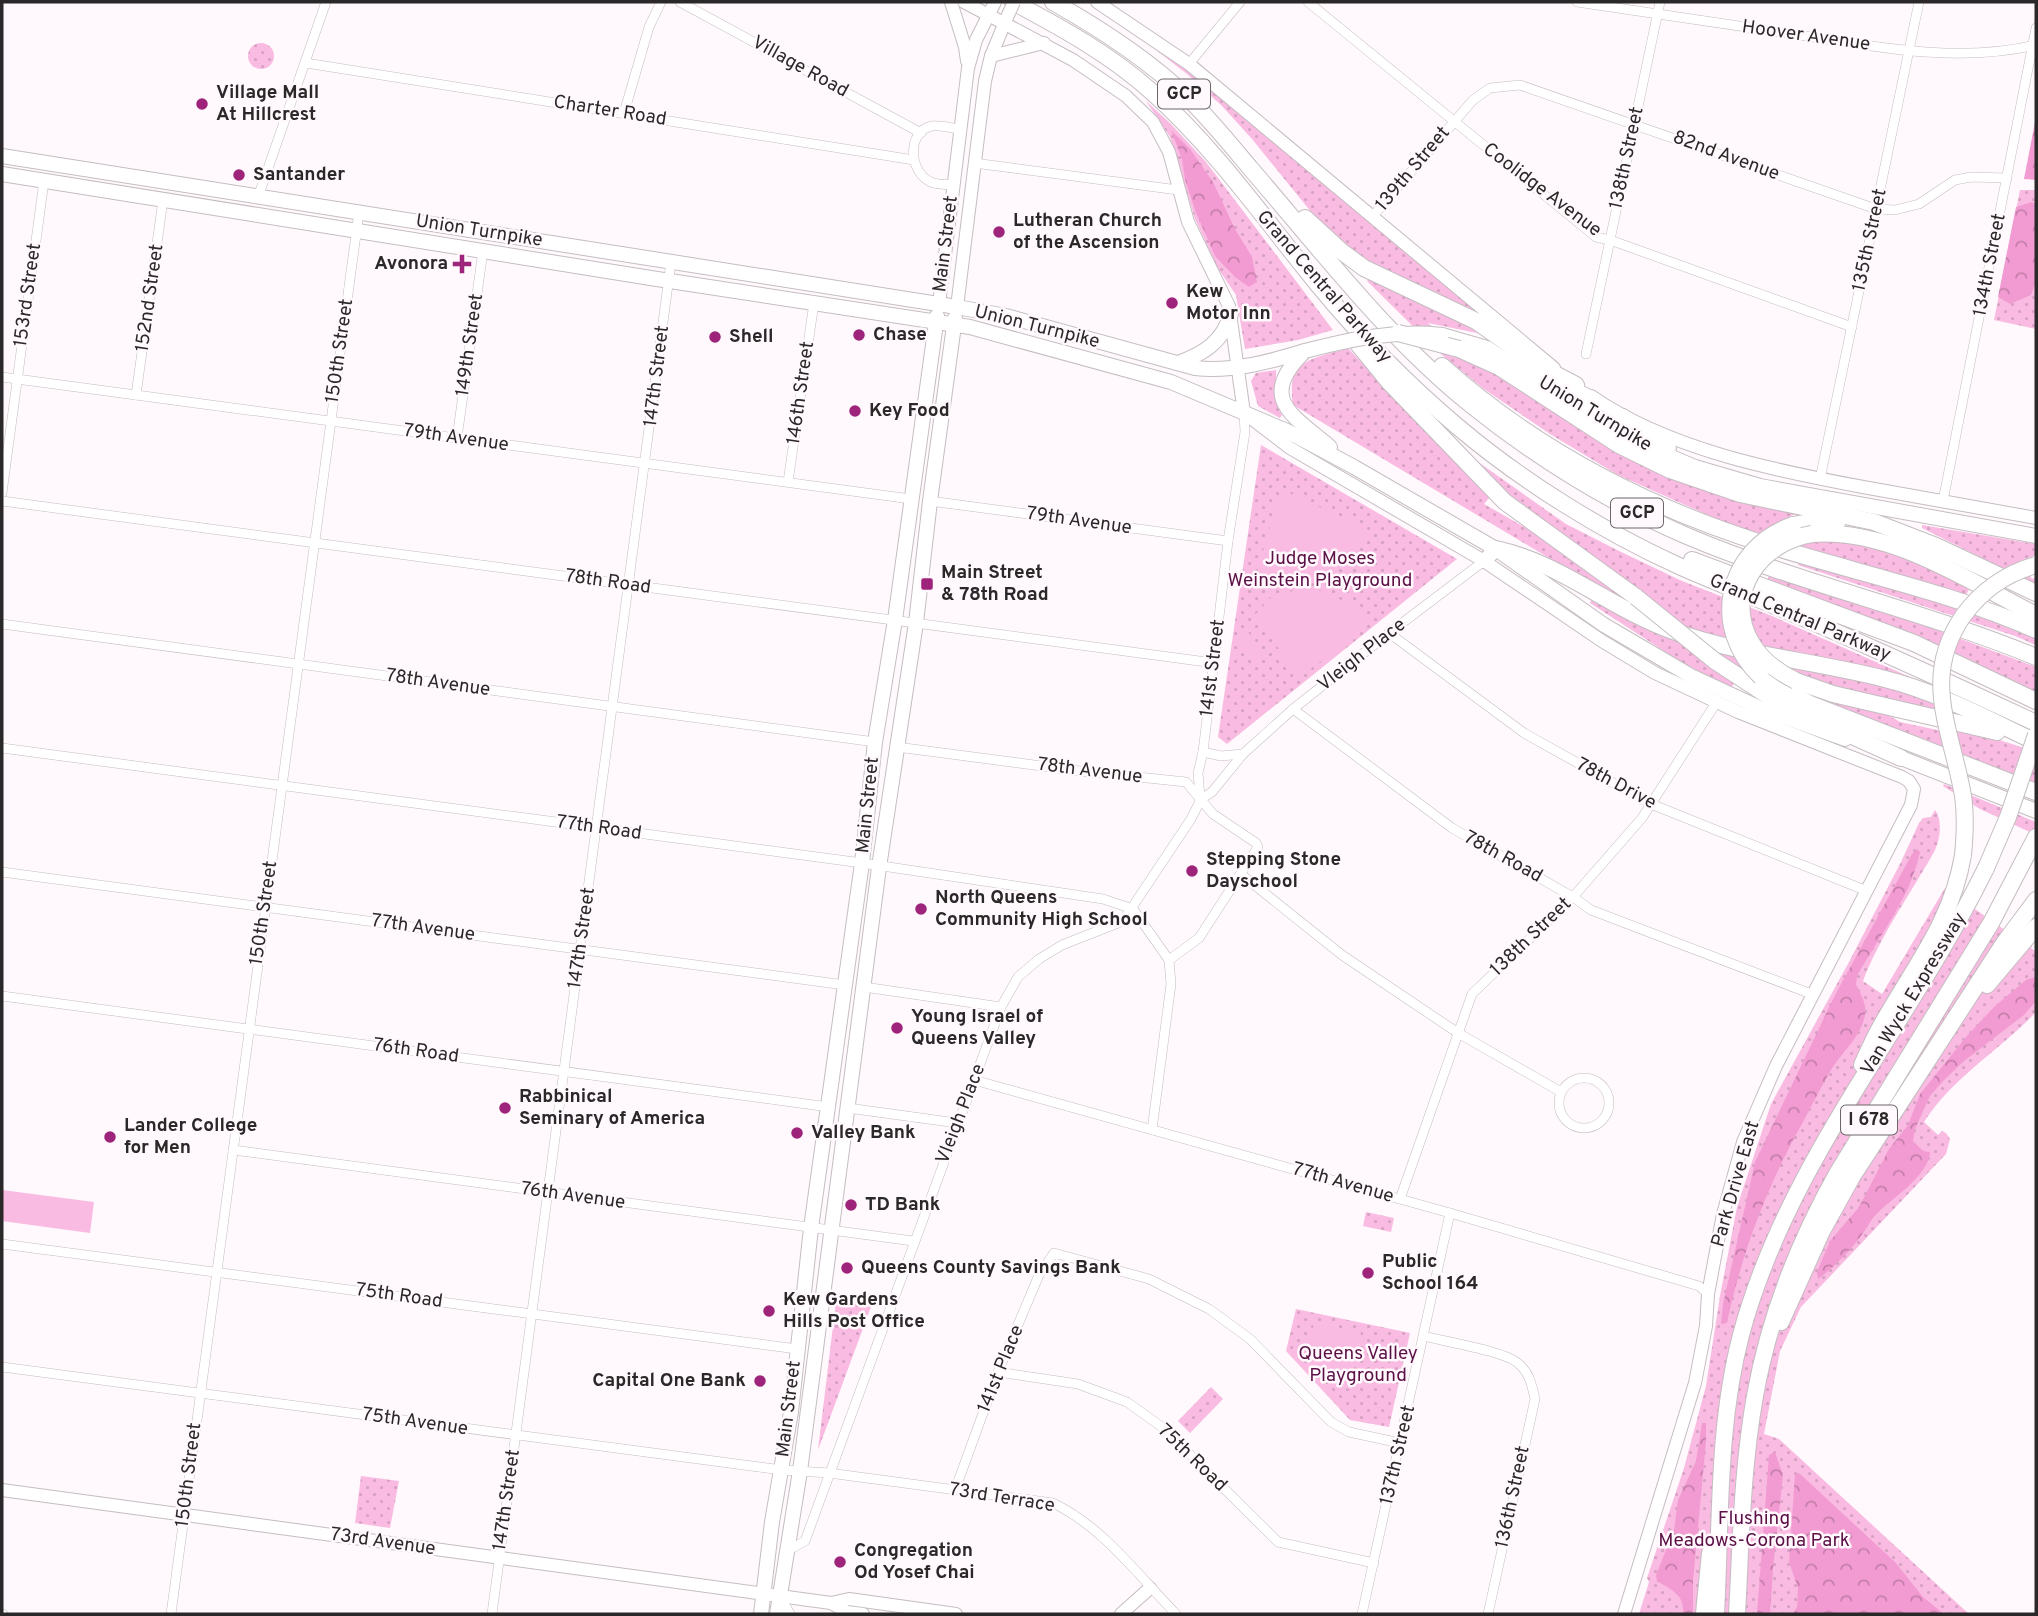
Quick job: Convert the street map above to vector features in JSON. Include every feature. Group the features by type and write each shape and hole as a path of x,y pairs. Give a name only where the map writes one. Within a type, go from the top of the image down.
{"highway":[{"name":"Grand Central Parkway","path":"1053,2 1114,38 1189,99 1385,323 1451,388 1526,446 1604,495 1666,526 1730,553 2036,657"},
{"name":"Grand Central Parkway","path":"1010,10 1086,43 1157,96 1200,140 1320,287 1388,363 1462,430 1535,484 1608,528 1676,564 1853,639 2036,723"},
{"path":"1251,169 1341,251 1364,268 1476,321 1538,365 1576,385"},
{"path":"1315,242 1463,384 1536,437 1599,475 1676,512 1747,539 1965,603 2036,630"},
{"path":"1320,287 1371,361 1494,492 1527,520 1636,597 1715,661 1779,702 1901,758"},
{"path":"1398,333 1459,349 1499,367 1619,445 1671,470 1731,491 1861,518 1936,545 2036,593"},
{"path":"1902,532 1815,521 1793,525 1773,533 1758,544 1741,566 1731,593 1733,634 1741,651 1761,677 1810,704 2036,792"},
{"path":"1608,528 1914,643 2036,701"},
{"path":"2036,615 1921,557 1890,545 1846,534 1812,534 1792,538 1770,551 1752,571 1744,594 1744,622 1750,641 1768,663 1796,681 1821,690 2036,743"},
{"path":"1490,555 1531,559 1555,569 1633,614 1672,630 1705,640 1895,681 1948,701 2036,743"},
{"path":"1839,1115 1879,1028 1946,915 1958,880 1963,855 1965,819 1963,798 1941,704 1943,661 1954,632 1975,601 2008,576 2036,565"},
{"name":"Van Wyck Expressway","path":"1716,1614 1719,1506 1727,1404 1735,1358 1767,1257 1786,1213 1839,1115 1945,946 1986,868 2008,817 2036,735"},
{"name":"Van Wyck Expressway","path":"1737,1614 1748,1450 1763,1359 1790,1269 1826,1192 2006,897 2036,837"},
{"path":"1763,1359 1840,1198 1875,1140 2022,917 2036,900"},
{"path":"1949,1030 2035,928"},
{"path":"1704,1614 1707,1576 1719,1506"}],"main road":[{"name":"Union Turnpike","path":"2,156 957,307 1006,316 1177,363 1209,369 1238,367 1351,340 1398,333 1441,335 1487,348 1633,440 1676,460 1730,478 2036,536"},
{"name":"Union Turnpike","path":"2,174 970,327 1171,382 1287,431 1354,467 1490,555 1691,676 1786,719 1901,758 2036,811"},
{"name":"Main Street","path":"761,1614 772,1522 791,1412 811,1228 830,1107 875,742 895,620 939,304"},
{"name":"Main Street","path":"777,1614 800,1471 879,867 916,623 957,307"},
{"path":"1177,363 1211,347 1228,325 1231,314"},
{"path":"1487,348 1513,358 1597,401"},
{"path":"1305,351 1283,376 1281,390 1284,403 1292,415 1354,467"},
{"path":"1200,394 1209,378 1209,369"},
{"path":"1623,416 1681,455 1730,478"}],"street":[{"path":"258,197 327,2"},
{"path":"624,113 649,27 661,2"},
{"name":"Village Road","path":"680,2 921,133"},
{"path":"951,2 965,47 968,68"},
{"name":"Grand Central Parkway","path":"964,2 1010,10 1044,43 1116,89 1144,113 1165,142 1194,237 1221,285 1231,314 1244,412"},
{"path":"1097,2 1189,64 1597,401"},
{"path":"1189,64 1240,2"},
{"name":"Coolidge Avenue","path":"1308,2 1596,237 1852,327"},
{"name":"Hoover Avenue","path":"1577,2 1909,51 1973,52 2010,50 2035,45"},
{"name":"138th Street","path":"1586,354 1660,2"},
{"name":"135th Street","path":"1820,479 1919,2"},
{"name":"Main Street","path":"939,304 968,68 992,8"},
{"name":"Main Street","path":"957,307 985,81 991,56 1010,10"},
{"name":"134th Street","path":"1943,502 2035,45 2036,28"},
{"path":"991,56 1044,43"},
{"name":"Charter Road","path":"306,63 914,160"},
{"name":"82nd Avenue","path":"1453,122 1473,100 1490,88 1520,85 1876,209 1895,209 1919,204 1955,180 1971,177 2007,178"},
{"name":"139th Street","path":"1372,217 1453,122"},
{"path":"953,185 931,182 922,176 914,160 914,146 921,133 934,125 959,129"},
{"path":"974,163 1178,190"},
{"name":"153rd Street","path":"2,493 44,181"},
{"name":"152nd Street","path":"136,395 163,200"},
{"name":"150th Street","path":"171,1614 359,212"},
{"name":"149th Street","path":"457,438 483,251"},
{"name":"147th Street","path":"492,1614 671,262"},
{"name":"146th Street","path":"788,482 814,303"},
{"name":"79th Avenue","path":"2,377 911,499"},
{"name":"Union Turnpike","path":"1597,401 1623,416 1727,457 1820,479 2036,519"},
{"name":"Union Turnpike","path":"1244,412 1290,448 1490,555 1611,647 1664,678 1716,703 1909,781"},
{"name":"141st Street","path":"1201,799 1198,773 1245,432 1244,412"},
{"name":"78th Road","path":"2,500 1214,663"},
{"name":"79th Avenue","path":"930,501 1228,541"},
{"name":"Vleigh Place","path":"787,1551 805,1541 957,1123 1001,1007 1018,977 1039,959 1062,945 1124,921 1196,811 1201,799 1212,792 1243,754 1293,709 1490,555"},
{"name":"78th Avenue","path":"2,624 875,742"},
{"name":"78th Drive","path":"1389,633 1524,733 1651,804 1867,891"},
{"name":"138th Street","path":"1400,1199 1472,994 1573,897 1642,818 1716,703"},
{"name":"78th Road","path":"1293,709 1451,828 1573,897 1591,910 1814,995"},
{"name":"78th Avenue","path":"897,747 1186,782 1213,814 1256,843 1258,847 1242,874"},
{"name":"77th Road","path":"2,748 862,863 1090,897 1133,909"},
{"path":"1203,752 1220,756 1243,754"},
{"name":"Park Drive East","path":"1624,1614 1695,1383 1723,1214 1744,1142 1776,1066 1911,806 1914,789 1909,781"},
{"name":"77th Avenue","path":"2,872 845,985"},
{"path":"1169,960 1199,938 1242,874 1342,955 1458,1033 1561,1092"},
{"path":"1133,909 1169,960 1171,984 1152,1130"},
{"path":"864,987 1001,1007"},
{"name":"76th Road","path":"2,996 830,1107"},
{"path":"1575,1079 1594,1080 1606,1091 1609,1106 1607,1114 1601,1123 1593,1127 1573,1127 1559,1112 1561,1092 1575,1079"},
{"name":"77th Avenue","path":"974,1080 1450,1213 1699,1286 1708,1294"},
{"path":"848,1108 957,1123"},
{"name":"76th Avenue","path":"233,1150 913,1241"},
{"name":"137th Street","path":"1362,1614 1450,1213"},
{"name":"75th Road","path":"2,1244 797,1349"},
{"name":"141st Place","path":"955,1490 998,1372 1039,1275 1054,1252 1149,1279 1200,1304 1250,1339 1331,1422 1349,1432 1401,1443"},
{"name":"136th Street","path":"1424,1336 1504,1356 1518,1363 1531,1380 1535,1399 1488,1614"},
{"name":"75th Avenue","path":"2,1367 516,1436 782,1470 829,1473"},
{"name":"75th Road","path":"998,1372 1078,1384 1127,1402 1162,1427 1278,1542 1374,1563"},
{"name":"73rd Terrace","path":"829,1473 1053,1503 1072,1512 1096,1530 1176,1614"},
{"name":"73rd Avenue","path":"2,1490 780,1596"},
{"path":"1121,1614 1150,1588"},
{"path":"780,1596 831,1603 849,1599 956,1614"},
{"path":"780,1596 790,1614"},
{"path":"831,1603 847,1612 863,1614"}],"green space":[{"path":"261,43 270,47 274,56 270,65 261,69 252,65 248,56 252,47"},
{"path":"1151,46 1187,70 1477,311 1476,313 1373,267 1325,229 1222,106"},
{"path":"1146,101 1206,162 1333,330 1298,340 1245,349 1236,295 1217,267 1195,219 1170,137"},
{"path":"2036,117 2036,180 2024,179"},
{"path":"1171,130 1190,149 1213,182 1235,229 1252,257 1257,282 1249,287 1215,256 1195,210 1182,159"},
{"path":"2020,190 2036,190 2036,329 1994,320"},
{"path":"2032,202 2036,205 2036,281 2031,295 2010,304 1998,297 2016,207"},
{"path":"1370,277 1471,325 1470,328 1482,334 1428,323 1463,355 1795,514 1787,518 1829,542 1845,540 1876,546 1914,561 1969,589 1966,595 1739,529 1618,475 1550,434 1484,389 1441,354 1367,281"},
{"path":"1348,348 1489,498 1484,504 1526,528 1597,576 1477,466 1478,462 1566,524 1619,551 1682,581 1772,616 1935,688 1703,635 1636,610 1293,405 1293,378 1298,369 1312,359"},
{"path":"1276,370 1276,398 1282,415 1280,418 1258,406 1251,381 1256,373"},
{"name":"Judge Moses Weinstein Playground","path":"1261,445 1457,559 1227,744 1218,737"},
{"path":"1281,489 1369,530 1361,545 1325,578 1294,580 1258,568"},
{"path":"1922,525 2036,544 2036,555 2020,561 2032,579 2036,578 2036,585 1922,528"},
{"path":"1799,560 1963,610 2036,639 2036,645 1798,565"},
{"path":"1769,576 1937,630 2036,667 2036,692 1916,635 1767,581"},
{"path":"1314,588 1348,603 1369,624 1299,678 1255,615 1274,594"},
{"path":"1593,597 1624,615 1880,683 1955,709 1954,715 1749,674 1706,662 1734,684 1730,688 1678,660 1590,603"},
{"path":"1248,632 1265,653 1253,663 1235,642"},
{"path":"1800,690 1885,713 1900,722 1942,731 1981,734 2036,752 2036,786"},
{"path":"1944,784 2036,822 2036,835 1980,809 1943,786"},
{"name":"Flushing Meadows-Corona Park","path":"1935,810 1940,825 1936,847 1887,931 1863,981 1882,994 1945,888 2029,947 2036,938 2031,948 2036,952 2036,1012 1962,1078 1935,1106 1924,1122 1938,1135 1942,1131 1946,1133 1950,1139 1946,1154 1801,1307 1780,1351 1764,1434 1779,1439 1969,1614 1639,1614 1649,1582 1647,1578 1684,1468 1706,1386 1737,1207 1771,1104 1849,962 1919,823 1923,818 1931,817"},
{"path":"1917,849 1920,852 1909,884 1857,976 1856,985 1865,1007 1863,1023 1827,1076 1778,1170 1748,1245 1727,1323 1721,1324 1723,1304 1755,1162 1835,995"},
{"path":"2035,977 2035,1002 2024,1015 1964,1061 1930,1096 1915,1129 1913,1141 1923,1151 1930,1152 1923,1170 1873,1218 1847,1253 1818,1279 1817,1272 1830,1241 1859,1207 1889,1149 1908,1125 1920,1094 1994,1007 2026,980"},
{"path":"2,1190 94,1202 90,1233 2,1221"},
{"path":"1366,1212 1394,1218 1391,1232 1363,1226"},
{"path":"837,1293 875,1296 818,1450"},
{"name":"Queens Valley Playground","path":"1296,1309 1410,1333 1389,1427 1350,1420 1286,1351"},
{"path":"1314,1322 1361,1333 1349,1389 1327,1379 1314,1365 1310,1347"},
{"path":"1211,1387 1223,1399 1190,1433 1178,1421"},
{"path":"1702,1423 1706,1423 1706,1441 1693,1582 1693,1614 1683,1614 1680,1598 1657,1581 1656,1575 1674,1530 1678,1500 1696,1461"},
{"path":"1775,1452 1783,1475 1770,1614 1757,1614 1769,1455"},
{"path":"1799,1473 1895,1562 1923,1597 1944,1614 1793,1614 1797,1607 1798,1588 1789,1562 1795,1474"},
{"path":"361,1476 399,1481 390,1528 355,1523"}],"place":[{"name":"Village Mall At Hillcrest","path":"202,104"},
{"name":"Santander","path":"239,175"},
{"name":"Lutheran Church of the Ascension","path":"999,232"},
{"name":"Avonora","path":"462,264"},
{"name":"Kew Motor Inn","path":"1172,303"},
{"name":"Chase","path":"859,335"},
{"name":"Shell","path":"715,337"},
{"name":"Key Food","path":"855,411"},
{"name":"Main Street & 78th Road","path":"927,584"},
{"name":"Stepping Stone Dayschool","path":"1192,871"},
{"name":"North Queens Community High School","path":"921,909"},
{"name":"Young Israel of Queens Valley","path":"897,1028"},
{"name":"Rabbinical Seminary of America","path":"505,1108"},
{"name":"Valley Bank","path":"797,1133"},
{"name":"Lander College for Men","path":"110,1137"},
{"name":"TD Bank","path":"851,1205"},
{"name":"Queens County Savings Bank","path":"847,1268"},
{"name":"Public School 164","path":"1368,1273"},
{"name":"Kew Gardens Hills Post Office","path":"769,1311"},
{"name":"Capital One Bank","path":"760,1381"},
{"name":"Congregation Od Yosef Chai","path":"840,1562"}]}
